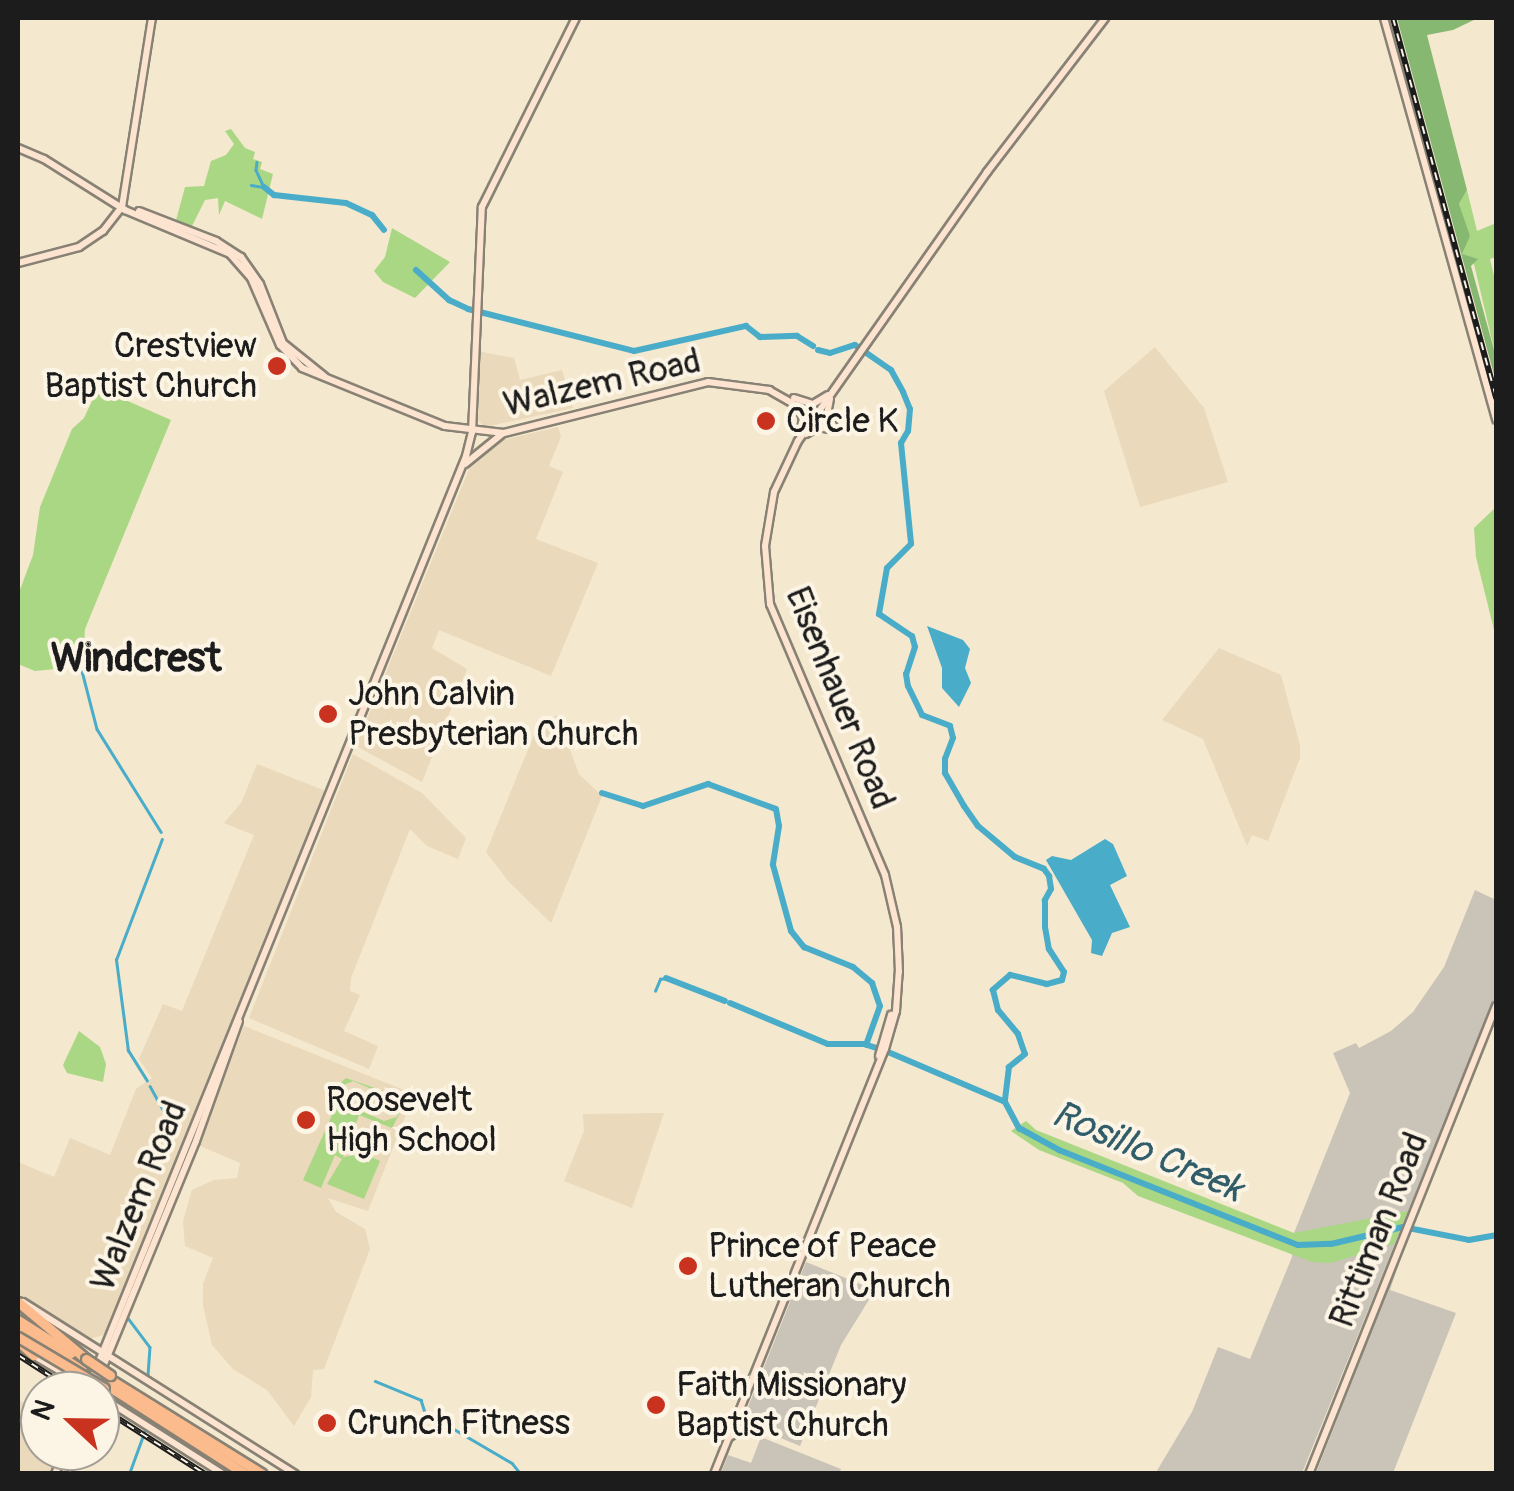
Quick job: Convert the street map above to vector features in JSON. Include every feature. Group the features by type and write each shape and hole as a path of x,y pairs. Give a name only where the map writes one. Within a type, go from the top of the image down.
{"highway":[{"path":"18,1300 88,1371"},
{"path":"18,1320 84,1364"},
{"path":"18,1329 84,1364"},
{"path":"18,1341 33,1355"},
{"path":"18,1341 68,1371"},
{"path":"120,1395 148,1402 245,1474"},
{"path":"120,1399 274,1474"},
{"path":"173,1423 262,1474"}],"main road":[{"path":"130,210 128,194 152,18"},
{"path":"18,148 44,159 112,203 216,246 238,261 255,286 280,346 302,368 472,432 482,207 576,18"},
{"path":"816,416 995,161 1106,18"},
{"path":"1384,18 1496,420"},
{"path":"112,203 128,194"},
{"path":"128,194 130,210"},
{"path":"112,203 114,218"},
{"path":"18,262 70,252 130,210"},
{"name":"Walzem Road","path":"113,1335 462,469 472,432 504,433 695,384 737,383 783,396 816,416"},
{"path":"783,396 813,404 833,391"},
{"path":"798,441 813,428 836,430 827,414 833,391"},
{"path":"795,402 804,418 798,441"},
{"path":"458,429 472,415"},
{"path":"472,415 486,434"},
{"name":"Eisenhauer Road","path":"816,416 798,441 772,501 765,546 766,584 780,636 890,890 899,954 890,1026 877,1066"},
{"path":"458,429 469,447"},
{"path":"462,469 478,450 504,433"},
{"name":"Rittiman Road","path":"1309,1474 1496,1006"},
{"name":"Walzem Road","path":"102,1371 105,1354 205,1117 239,1020"},
{"name":"Eisenhauer Road","path":"714,1474 890,1026"},
{"path":"205,1117 208,1094"},
{"path":"154,1245 156,1223"},
{"path":"18,1300 295,1474"},
{"path":"87,1342 100,1342 113,1335 122,1365"},
{"path":"87,1342 94,1351 87,1371"},
{"path":"33,1355 61,1371"},
{"path":"108,1371 122,1365"},
{"path":"120,1404 223,1474"},
{"path":"723,1448 734,1430 745,1427"}],"shaded area":[{"path":"1155,347 1204,408 1228,482 1140,507 1104,391"},
{"path":"477,351 514,358 520,380 562,370 573,408 484,427 475,416"},
{"path":"558,427 561,437 549,466 563,472 536,539 598,563 551,676 439,630 432,648 467,669 422,782 356,746 474,457 498,441"},
{"path":"1219,648 1281,675 1300,745 1300,758 1268,841 1252,835 1247,846 1203,739 1162,720"},
{"path":"557,715 579,774 602,796 551,923 509,882 486,852 538,725"},
{"path":"353,754 422,793 466,838 458,859 427,846 410,829 351,978 350,991 360,995 344,1031 378,1046 369,1069 249,1018"},
{"path":"257,764 326,791 110,1326 103,1335 89,1339 18,1294 18,1162 54,1177 70,1138 110,1155 136,1089 152,1078 139,1059 163,1004 182,1011 254,835 224,823 241,803"},
{"path":"1475,890 1496,900 1496,994 1302,1473 1155,1474 1192,1412 1218,1347 1250,1359 1292,1257 1294,1233 1350,1093 1333,1053 1356,1043 1359,1048 1391,1031 1413,1012 1444,967"},
{"path":"244,1026 414,1094 368,1211 328,1198 336,1212 365,1229 370,1249 324,1369 313,1370 311,1397 294,1426 267,1390 233,1369 212,1345 203,1305 203,1284 213,1258 185,1246 183,1221 192,1190 214,1180 237,1178 240,1163 198,1145"},
{"path":"664,1113 632,1208 564,1181 584,1131 583,1114"},
{"path":"1403,1251 1390,1290 1456,1313 1393,1473 1316,1473"},
{"path":"806,1262 875,1290 841,1345 800,1446 742,1422"},
{"path":"18,1399 20,1471 51,1471 18,1473"},
{"path":"761,1437 841,1469 839,1473 721,1473 728,1455 751,1463"}],"green space":[{"path":"1397,18 1478,18 1453,30 1427,35 1467,190 1459,204 1470,236 1462,254 1478,259 1471,266 1496,357 1496,382"},
{"path":"231,129 245,148 255,152 253,159 262,162 260,169 273,174 262,219 225,201 219,215 218,198 205,200 190,230 175,224 185,187 204,186 211,161 226,155 234,144 225,131"},
{"path":"1467,190 1477,231 1496,223 1496,257 1490,259 1496,284 1496,357 1473,260 1462,254 1468,236 1459,204"},
{"path":"392,228 450,262 415,298 383,282 374,271 385,257"},
{"path":"98,388 171,420 85,629 83,659 66,668 35,671 18,664 18,595 33,555 40,507 72,429 84,418"},
{"path":"1496,507 1496,638 1476,557 1474,528"},
{"path":"79,1031 100,1047 106,1064 103,1082 67,1073 63,1065"},
{"path":"346,1078 395,1095 403,1107 392,1128 359,1115 343,1157 365,1154 380,1161 364,1199 327,1184 342,1159 335,1155 321,1188 303,1180 336,1106 335,1088","holes":["353,1081 395,1099 400,1107 397,1117 384,1121 342,1103 339,1087"]},
{"path":"1026,1121 1036,1130 1294,1233 1408,1211 1394,1244 1331,1263 1312,1262 1138,1196 1123,1183 1039,1150 1011,1131"}],"water":[{"path":"927,626 963,640 970,649 965,668 971,683 959,707 942,688 942,668"},
{"path":"1105,839 1113,844 1127,876 1110,885 1130,927 1112,933 1102,956 1091,953 1092,940 1046,860 1052,856 1071,860"}],"waterway":[{"path":"257,162 256,170 264,187"},
{"name":"Rosillo Creek","path":"251,185 264,187"},
{"name":"Rosillo Creek","path":"264,187 274,195 346,203 372,215 384,230"},
{"name":"Rosillo Creek","path":"416,270 449,300 468,309 634,351 746,326 760,337 797,336 813,346"},
{"name":"Rosillo Creek","path":"818,350 830,353 855,345 891,370 903,392 910,409 908,431 901,443 911,544 887,568 879,614 912,636 915,647 906,674 908,686 922,715 950,726 953,738 945,759 945,773 964,806 978,826 1015,857 1044,869 1049,876 1051,889 1045,900 1045,927 1049,949 1064,972 1062,980 1047,984 1010,975 993,990 998,1010 1018,1034 1025,1054 1009,1067 1005,1102 1019,1128 1059,1150 1298,1245 1331,1244 1403,1227 1469,1240 1496,1235"},
{"path":"79,662 81,640"},
{"path":"81,667 97,729 161,832"},
{"path":"602,793 643,806 708,784 776,809 779,826 773,865 791,931 804,947 853,967 872,983 880,1006 866,1045"},
{"path":"147,1081 128,1051 116,960 162,839"},
{"path":"655,991 660,979 666,978"},
{"path":"666,978 725,1001"},
{"path":"730,1003 828,1044 864,1044 879,1049"},
{"path":"888,1052 1005,1102"},
{"path":"150,1086 167,1117 162,1138"},
{"path":"128,1318 150,1347 148,1377"},
{"path":"375,1381 421,1400 425,1412 512,1463 521,1474"},
{"path":"129,1474 145,1430"}],"railway":[{"path":"1393,18 1496,398"},
{"path":"18,1355 43,1371"},
{"path":"120,1420 205,1474"}],"place":[{"name":"Crestview Baptist Church","path":"277,366"},
{"name":"Circle K","path":"766,421"},
{"name":"John Calvin Presbyterian Church","path":"328,714"},
{"name":"Roosevelt High School","path":"306,1120"},
{"name":"Prince of Peace Lutheran Church","path":"688,1266"},
{"name":"Faith Missionary Baptist Church","path":"656,1405"},
{"name":"Crunch Fitness","path":"327,1423"}],"district":[{"name":"Windcrest","path":"136,659"}]}
